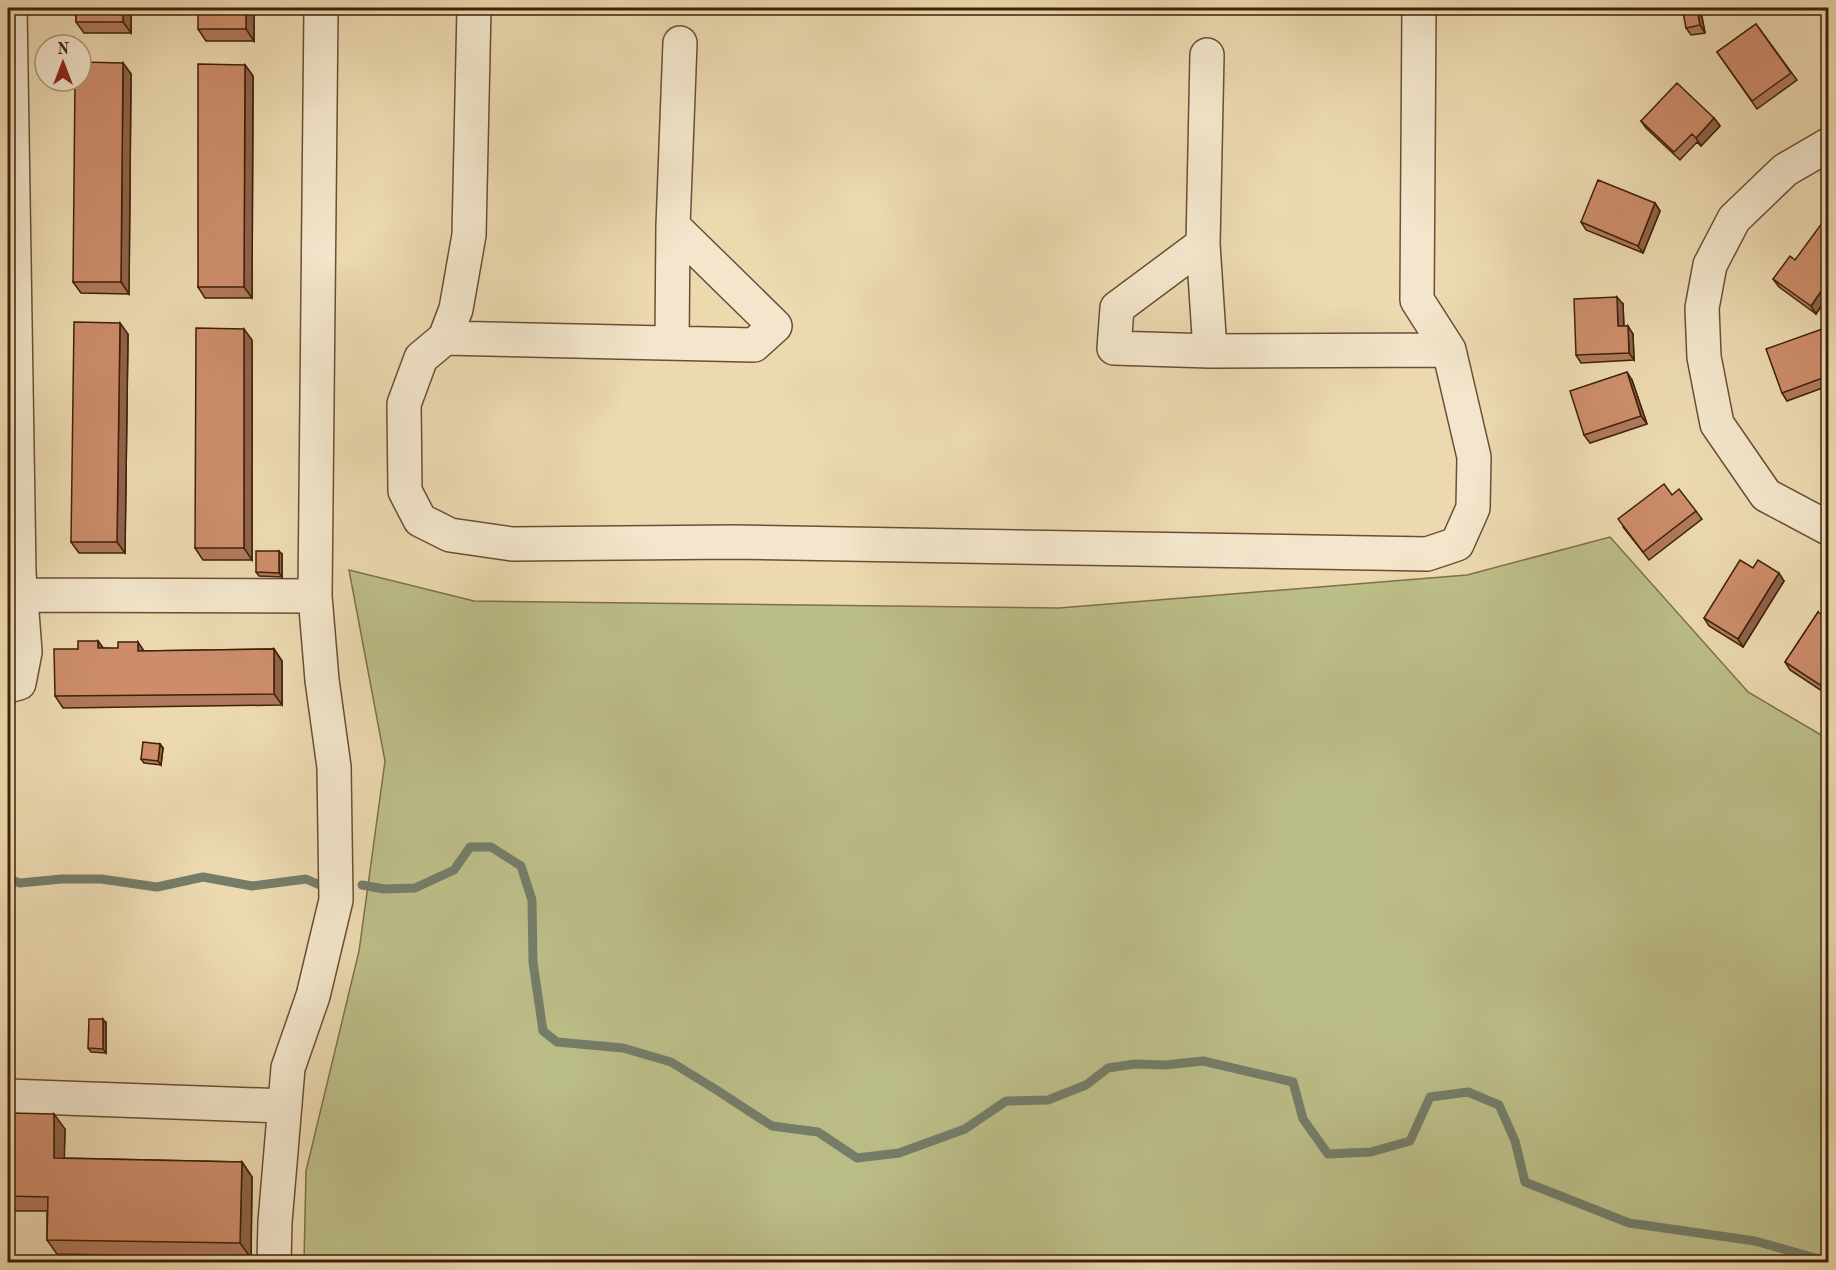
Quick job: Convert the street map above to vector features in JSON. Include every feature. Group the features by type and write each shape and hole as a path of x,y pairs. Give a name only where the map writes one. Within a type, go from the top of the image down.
{"street":[{"path":"8,686 19,683 26,652 18,561 10,8"},
{"path":"274,1263 275,1222 288,1068 313,996 336,900 334,767 322,680 315,596 321,8"},
{"path":"474,8 469,235 456,309 445,338 420,358 404,404 405,491 420,520 450,535 512,544 734,542 1427,554 1457,544 1473,508 1474,457 1449,350 1417,300 1419,8"},
{"path":"672,343 673,226 680,43"},
{"path":"1207,55 1203,244 1210,351"},
{"path":"1828,145 1785,170 1734,219 1710,265 1702,308 1704,357 1717,424 1766,495 1828,528"},
{"path":"445,338 754,345 776,326 673,226"},
{"path":"1203,244 1117,308 1114,348 1210,351 1449,350"},
{"path":"21,595 315,596"},
{"path":"8,1096 285,1106"}],"green space":[{"path":"1610,537 1748,692 1828,739 1828,1262 304,1262 306,1171 359,951 385,761 349,570 474,601 1059,608 1467,575"}],"building":[{"path":"76,8 123,8 123,22 76,22"},
{"path":"198,8 246,8 246,29 198,29"},
{"path":"1697,9 1700,25 1686,28 1683,12"},
{"path":"1756,24 1791,73 1752,101 1717,52"},
{"path":"93,62 123,63 121,282 73,282 75,93 93,93"},
{"path":"198,64 245,65 244,287 198,287"},
{"path":"1677,83 1714,118 1696,138 1692,134 1674,152 1641,121"},
{"path":"1598,180 1655,203 1638,246 1581,222"},
{"path":"1822,223 1828,228 1828,281 1811,306 1773,279 1790,256 1795,260"},
{"path":"1617,297 1618,326 1628,326 1629,353 1576,355 1574,299"},
{"path":"74,322 120,323 117,542 71,542"},
{"path":"196,328 244,329 244,548 195,548"},
{"path":"1825,328 1828,339 1828,376 1782,393 1766,349"},
{"path":"1627,372 1641,416 1584,435 1570,391"},
{"path":"1664,484 1672,495 1679,489 1696,511 1643,552 1618,519"},
{"path":"256,551 279,551 279,573 256,572"},
{"path":"1740,560 1753,568 1758,560 1779,573 1738,639 1704,618"},
{"path":"1818,612 1828,619 1828,679 1823,687 1785,662"},
{"path":"78,641 98,641 98,648 118,648 118,642 138,642 138,651 274,649 274,694 55,696 54,649 78,649"},
{"path":"143,742 160,744 158,761 141,759"},
{"path":"89,1019 103,1019 103,1049 88,1048"},
{"path":"8,1113 54,1114 54,1158 242,1162 240,1243 47,1240 48,1197 8,1196"}],"waterway":[{"path":"362,885 384,889 415,888 454,870 470,847 491,847 521,866 532,900 533,962 543,1031 557,1042 623,1048 671,1062 772,1126 818,1132 857,1158 899,1153 965,1129 1006,1101 1048,1100 1086,1085 1108,1068 1135,1064 1165,1065 1203,1061 1293,1082 1303,1119 1328,1154 1371,1152 1410,1141 1430,1097 1468,1092 1499,1105 1515,1141 1525,1182 1629,1223 1755,1241 1824,1262"},
{"path":"8,879 20,883 62,879 101,879 157,887 203,877 252,886 306,879 322,886"}]}
